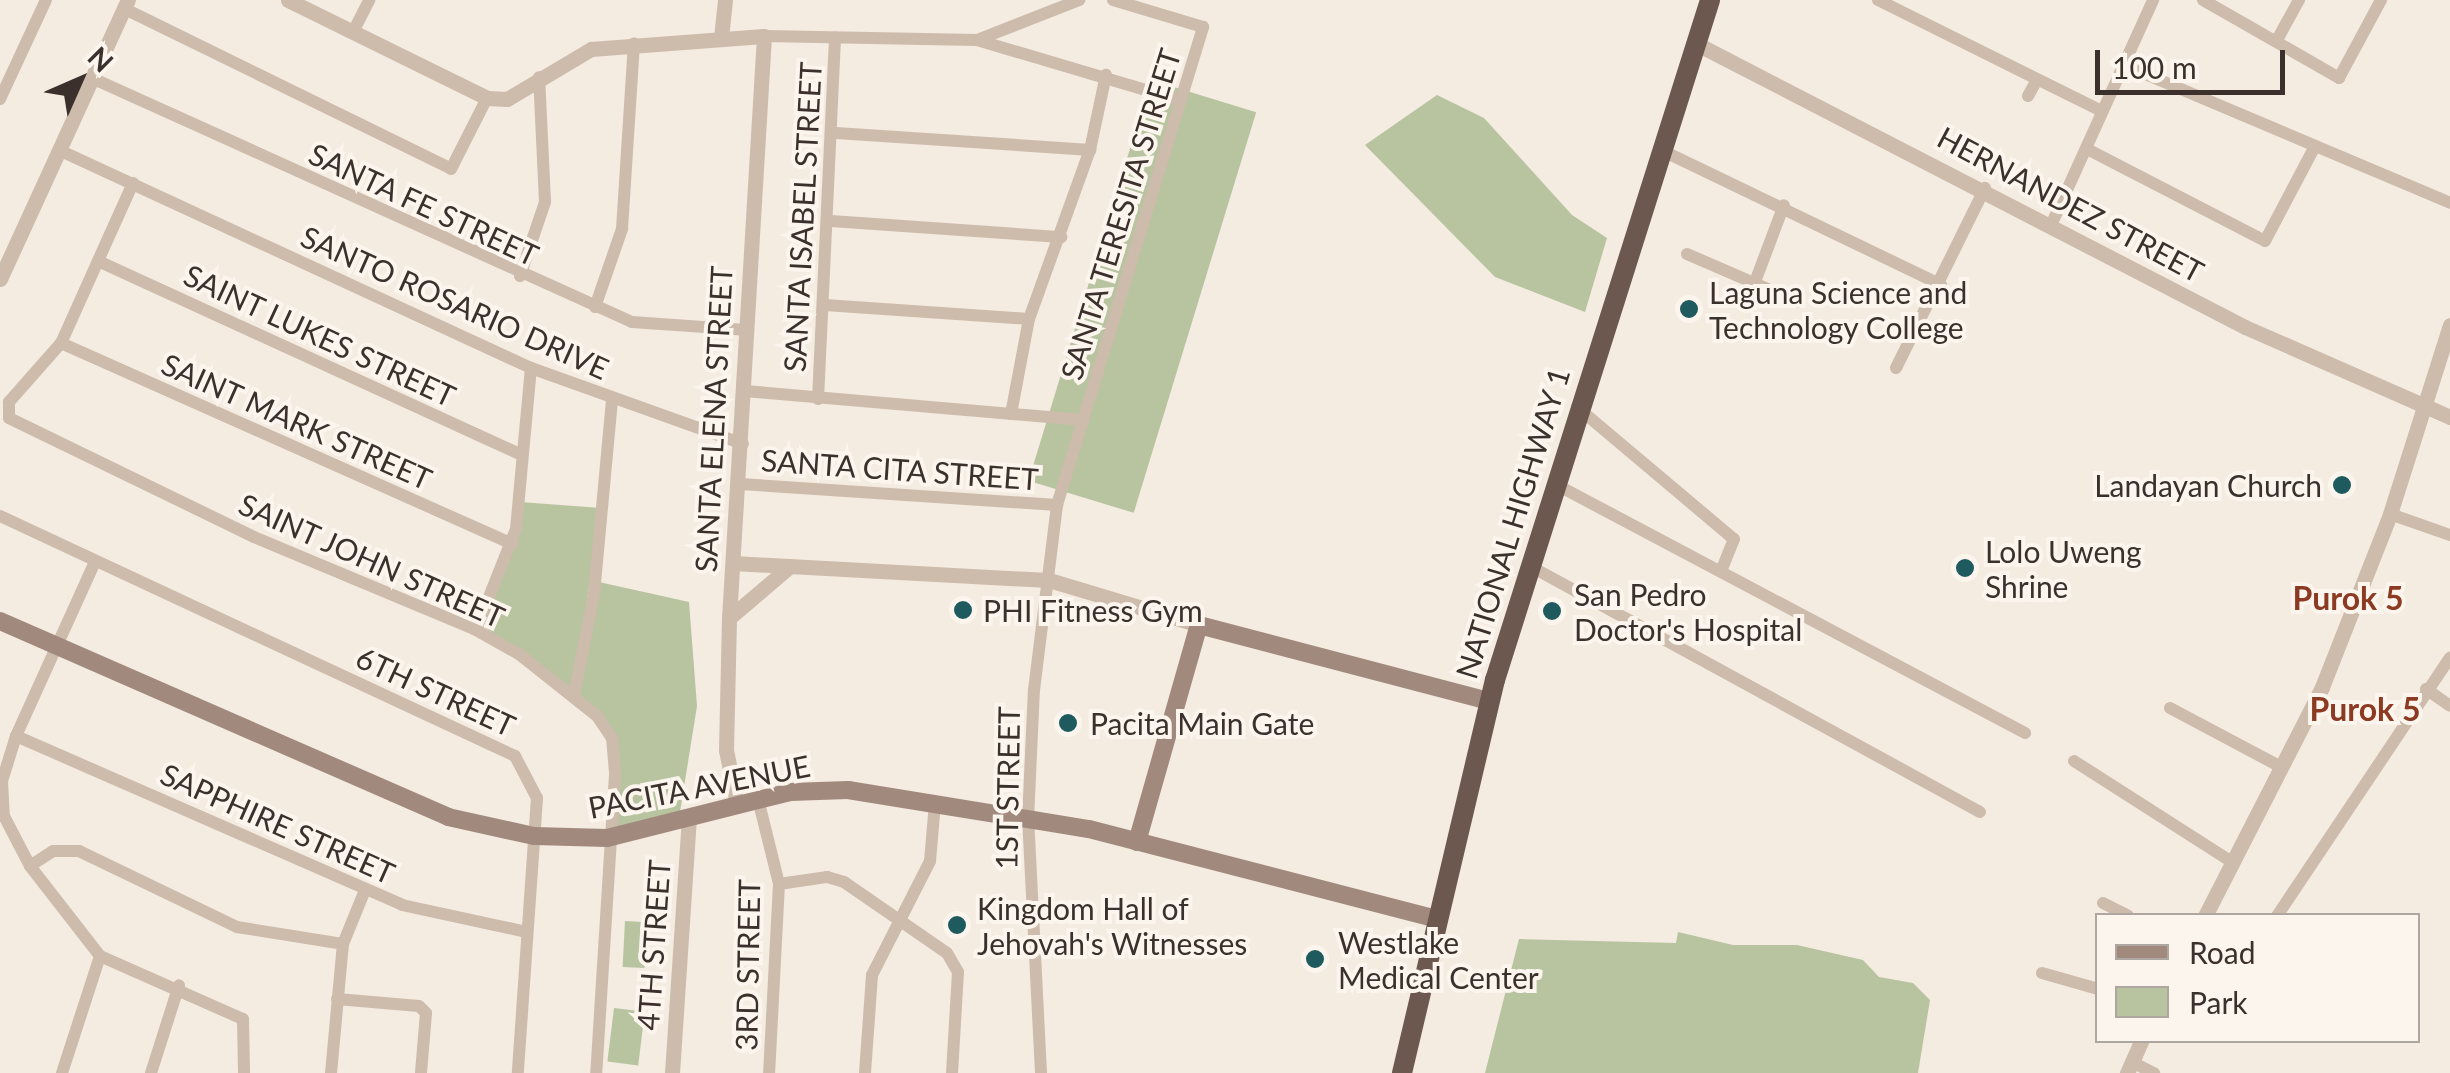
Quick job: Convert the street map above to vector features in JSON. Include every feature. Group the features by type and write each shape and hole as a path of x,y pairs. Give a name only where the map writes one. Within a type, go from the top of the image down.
{"highway":[{"name":"NATIONAL HIGHWAY 1","path":"1402,1073 1489,701 1528,565 1710,0"}],"main road":[{"name":"PACITA AVENUE","path":"0,621 448,817 534,836 608,838 758,799 832,790 935,802 1138,842 1438,919"},
{"path":"1138,842 1199,625 1489,701"}],"street":[{"path":"0,99 46,0"},
{"path":"288,0 488,98 507,100 539,77 591,49 764,36 977,40 1106,75 1179,100"},
{"path":"353,32 369,0"},
{"path":"721,38 724,0"},
{"path":"977,40 1078,0"},
{"name":"SANTA TERESITA STREET","path":"1057,504 1202,26 1113,0"},
{"path":"1878,0 2102,111"},
{"path":"2052,223 2153,0"},
{"path":"2204,0 2339,78 2381,0"},
{"path":"2277,40 2299,0"},
{"path":"0,280 127,5 451,169 488,98"},
{"name":"SANTA ELENA STREET","path":"738,804 726,750 729,618 743,444 745,330 764,36"},
{"name":"SANTA ISABEL STREET","path":"818,399 836,133 835,37"},
{"path":"595,307 622,229 634,43"},
{"name":"HERNANDEZ STREET","path":"1697,44 1985,188 2245,327 2450,417"},
{"path":"2124,65 2450,203"},
{"path":"1011,414 1030,319 1090,150 1106,75"},
{"path":"520,276 544,202 539,77"},
{"name":"SANTA FE STREET","path":"94,79 520,276 632,322 745,330"},
{"path":"2028,96 2037,80"},
{"path":"836,133 1090,150"},
{"path":"2087,149 2265,241 2314,148"},
{"path":"1661,150 1784,205 1942,285"},
{"name":"SANTO ROSARIO DRIVE","path":"62,151 531,368 612,399 594,594 574,695"},
{"path":"61,344 133,184"},
{"path":"1896,368 1942,285 1985,188"},
{"path":"1755,282 1784,205"},
{"path":"831,221 1061,237"},
{"path":"1688,254 1798,302"},
{"name":"SAINT LUKES STREET","path":"98,260 522,454"},
{"path":"826,305 1030,319"},
{"path":"2206,913 2322,687 2390,514 2450,325"},
{"name":"SAINT JOHN STREET","path":"61,344 6,410 18,426 254,537 476,630 574,695 612,738 596,1073"},
{"name":"SAINT MARK STREET","path":"61,344 512,544"},
{"path":"476,630 512,544 531,368"},
{"path":"745,391 1084,420"},
{"path":"612,399 743,444"},
{"path":"1577,407 1734,539 1720,572"},
{"name":"SANTA CITA STREET","path":"740,484 1057,504"},
{"path":"1555,484 2025,733"},
{"name":"1ST STREET","path":"1040,1073 1028,820 1034,690 1057,504"},
{"path":"2390,514 2450,535"},
{"name":"6TH STREET","path":"0,516 94,564 501,747 534,784 518,1073"},
{"path":"733,563 1050,580 1199,625"},
{"path":"94,564 16,736 1,799 13,839 30,866 100,956 178,985 243,1018 244,1073"},
{"path":"1528,565 1980,812"},
{"path":"729,618 790,566"},
{"path":"2279,913 2450,658"},
{"path":"2426,689 2450,706"},
{"path":"2170,708 2281,767"},
{"name":"SAPPHIRE STREET","path":"16,736 366,890 443,918 526,932"},
{"path":"2074,762 2232,862"},
{"name":"3RD STREET","path":"758,799 779,884 770,1073"},
{"path":"865,1073 872,976 930,861 935,802"},
{"name":"4TH STREET","path":"672,1073 689,820"},
{"path":"30,866 53,851 79,852 236,928 343,944"},
{"path":"779,884 826,877 844,882 946,953 958,972 952,1073"},
{"path":"331,1073 343,944 366,890"},
{"path":"2104,903 2122,913"},
{"path":"62,1073 100,956"},
{"path":"2042,972 2095,987"},
{"path":"151,1073 178,985"},
{"path":"337,998 419,1006 426,1014 421,1073"},
{"path":"2141,1043 2129,1067 2154,1073"}],"green space":[{"path":"1151,80 1256,112 1134,513 1028,481"},
{"path":"1437,95 1484,118 1572,215 1607,238 1585,312 1495,277 1365,145"},
{"path":"520,502 601,508 573,692 483,626"},
{"path":"599,582 689,602 697,706 680,812 608,835 613,736 574,695"},
{"path":"625,921 647,922 645,968 623,967"},
{"path":"1678,932 1733,945 1797,945 1863,960 1879,977 1913,983 1930,1000 1918,1073 1485,1073 1519,939 1676,943"},
{"path":"614,1008 645,1012 638,1065 607,1062"}],"place":[{"name":"Laguna Science and Technology College","path":"1689,309"},
{"name":"Landayan Church","path":"2342,485"},
{"name":"Lolo Uweng Shrine","path":"1965,568"},
{"name":"PHI Fitness Gym","path":"963,610"},
{"name":"San Pedro Doctor's Hospital","path":"1552,611"},
{"name":"Pacita Main Gate","path":"1068,723"},
{"name":"Kingdom Hall of Jehovah's Witnesses","path":"957,925"},
{"name":"Westlake Medical Center","path":"1315,959"}],"district":[{"name":"Purok 5","path":"2348,598"},
{"name":"Purok 5","path":"2365,709"}]}
